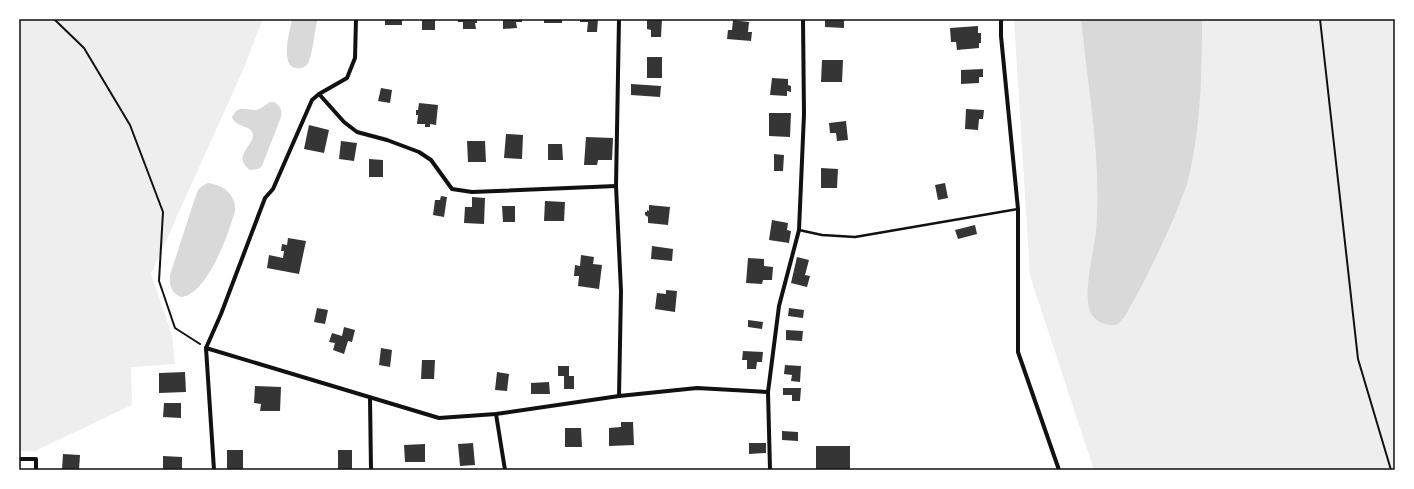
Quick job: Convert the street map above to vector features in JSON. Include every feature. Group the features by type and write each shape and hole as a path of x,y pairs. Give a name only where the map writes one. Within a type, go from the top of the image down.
{"street":[{"path":"214,470 206,348 266,198 273,189 312,100 319,94 347,78 355,58 356,19"},
{"path":"619,19 616,186 621,290 619,396"},
{"path":"770,470 768,392 779,306 799,230 804,114 803,19"},
{"path":"1001,19 1001,36 1018,209 1018,352 1059,470"},
{"path":"319,94 344,122 357,132 387,140 419,152 431,160 452,189 472,192 616,186"},
{"path":"206,348 439,418 496,414 619,396 697,388 768,392"},
{"path":"370,398 371,470"},
{"path":"496,414 505,470"},
{"path":"19,459 36,459 36,470"}],"lane":[{"path":"799,230 856,238 1018,209"}],"path":[{"path":"54,19 84,48 130,124 163,212 159,282 175,328 206,348"},
{"path":"1320,19 1358,358 1391,470"}],"shaded area":[{"path":"19,19 263,19 243,70 151,274 172,335 175,364 131,367 132,405 35,451 19,451"},
{"path":"292,19 318,19 309,61 303,68 295,68 290,65 288,60 287,46"},
{"path":"1014,19 1395,19 1395,470 1094,470 1030,276"},
{"path":"1081,19 1202,19 1200,102 1192,164 1187,184 1176,213 1139,291 1125,316 1119,323 1112,325 1104,324 1094,318 1089,307 1088,286 1096,231 1097,178 1096,151"},
{"path":"270,102 274,102 280,107 281,117 262,166 258,169 250,170 245,165 243,155 253,138 252,131 234,121 232,117 236,111 240,109 258,109"},
{"path":"208,183 219,186 228,191 235,205 235,211 216,262 208,275 200,286 191,294 181,297 171,288 170,275 197,193 203,185"}],"building":[{"path":"385,19 402,19 402,25 385,25"},
{"path":"422,19 435,19 435,30 422,30"},
{"path":"457,19 477,19 477,23 475,23 476,29 463,29 463,22 458,22"},
{"path":"503,19 522,19 522,22 516,22 517,28 503,29"},
{"path":"544,19 562,19 562,23 544,23"},
{"path":"580,19 598,19 597,32 587,32 588,22 580,22"},
{"path":"647,19 662,19 661,37 651,37 651,30 647,29"},
{"path":"825,19 844,19 844,28 825,27"},
{"path":"733,20 749,22 748,32 752,32 751,41 727,39 728,30 732,30"},
{"path":"978,26 978,33 981,33 981,43 979,43 979,48 957,50 956,42 951,42 950,28"},
{"path":"647,57 662,57 662,78 647,78"},
{"path":"822,60 843,60 842,82 821,82"},
{"path":"983,69 983,77 979,77 979,83 961,84 961,70"},
{"path":"772,78 788,79 788,85 791,86 791,92 787,91 787,96 770,95"},
{"path":"631,84 661,86 660,97 631,95"},
{"path":"381,88 392,90 390,103 378,101"},
{"path":"419,103 438,105 436,125 430,124 430,127 425,127 425,124 417,124 418,115 416,115 416,110 418,110"},
{"path":"966,109 984,110 983,119 979,119 978,130 965,129"},
{"path":"769,113 791,113 790,137 769,136"},
{"path":"846,121 848,140 837,141 836,133 830,133 829,123"},
{"path":"309,125 329,130 324,153 304,149"},
{"path":"506,134 523,135 522,159 504,158"},
{"path":"586,137 613,138 612,160 598,160 597,165 584,165"},
{"path":"341,141 357,143 354,161 339,159"},
{"path":"467,141 485,141 486,162 468,162"},
{"path":"548,144 562,144 563,160 548,160"},
{"path":"774,154 784,155 783,171 774,171"},
{"path":"369,159 383,160 383,177 369,177"},
{"path":"821,168 838,169 837,188 821,188"},
{"path":"945,183 948,198 938,200 935,185"},
{"path":"441,196 447,197 444,217 433,215 435,200 440,200"},
{"path":"472,197 485,198 484,224 464,223 465,207 472,207"},
{"path":"545,201 565,202 564,221 544,221"},
{"path":"649,205 670,207 668,225 648,223 648,217 645,215 645,212 647,212 647,210 649,211"},
{"path":"502,206 515,206 515,222 503,222"},
{"path":"772,220 788,223 787,230 791,231 789,243 769,240"},
{"path":"975,225 977,234 958,239 955,230"},
{"path":"288,238 306,241 299,274 267,268 269,255 283,258 284,251 281,251 282,244 287,245"},
{"path":"652,246 673,249 672,261 651,259"},
{"path":"581,255 594,257 593,264 602,265 599,289 578,286 579,276 574,276 575,265 580,266"},
{"path":"797,257 809,260 805,275 810,276 807,287 791,283"},
{"path":"748,258 764,259 764,266 773,267 772,280 763,280 762,284 746,283"},
{"path":"666,290 677,291 675,312 655,309 657,293 666,294"},
{"path":"317,308 328,310 325,324 314,322"},
{"path":"789,308 804,310 803,318 788,316"},
{"path":"748,320 763,322 762,329 748,327"},
{"path":"344,327 355,330 352,342 348,341 344,354 333,350 335,343 329,342 332,333 342,336"},
{"path":"786,330 803,331 802,341 786,340"},
{"path":"381,348 392,350 390,367 379,365"},
{"path":"743,351 763,352 762,362 757,362 756,369 747,369 747,360 742,360"},
{"path":"422,360 435,360 434,379 421,379"},
{"path":"785,365 801,366 800,382 791,381 792,375 784,374"},
{"path":"558,366 569,366 569,376 574,376 574,389 564,389 564,376 558,376"},
{"path":"185,372 186,392 159,393 159,373"},
{"path":"497,372 509,374 507,391 495,390"},
{"path":"549,382 550,394 531,394 531,383"},
{"path":"255,386 281,387 280,411 260,411 261,404 254,403"},
{"path":"783,388 801,388 800,401 792,401 792,395 783,395"},
{"path":"164,403 181,403 181,418 163,417"},
{"path":"621,422 633,422 634,445 609,446 609,428 621,427"},
{"path":"565,428 581,428 582,447 565,447"},
{"path":"782,431 798,432 798,441 782,440"},
{"path":"473,443 475,465 460,466 458,444"},
{"path":"749,443 766,443 766,453 749,454"},
{"path":"425,444 425,462 405,462 404,445"},
{"path":"816,446 850,446 850,470 816,470"},
{"path":"227,450 243,450 243,469 227,469"},
{"path":"338,450 352,450 352,469 338,469"},
{"path":"63,454 80,455 79,470 62,470"},
{"path":"163,456 182,457 182,470 163,470"}]}
